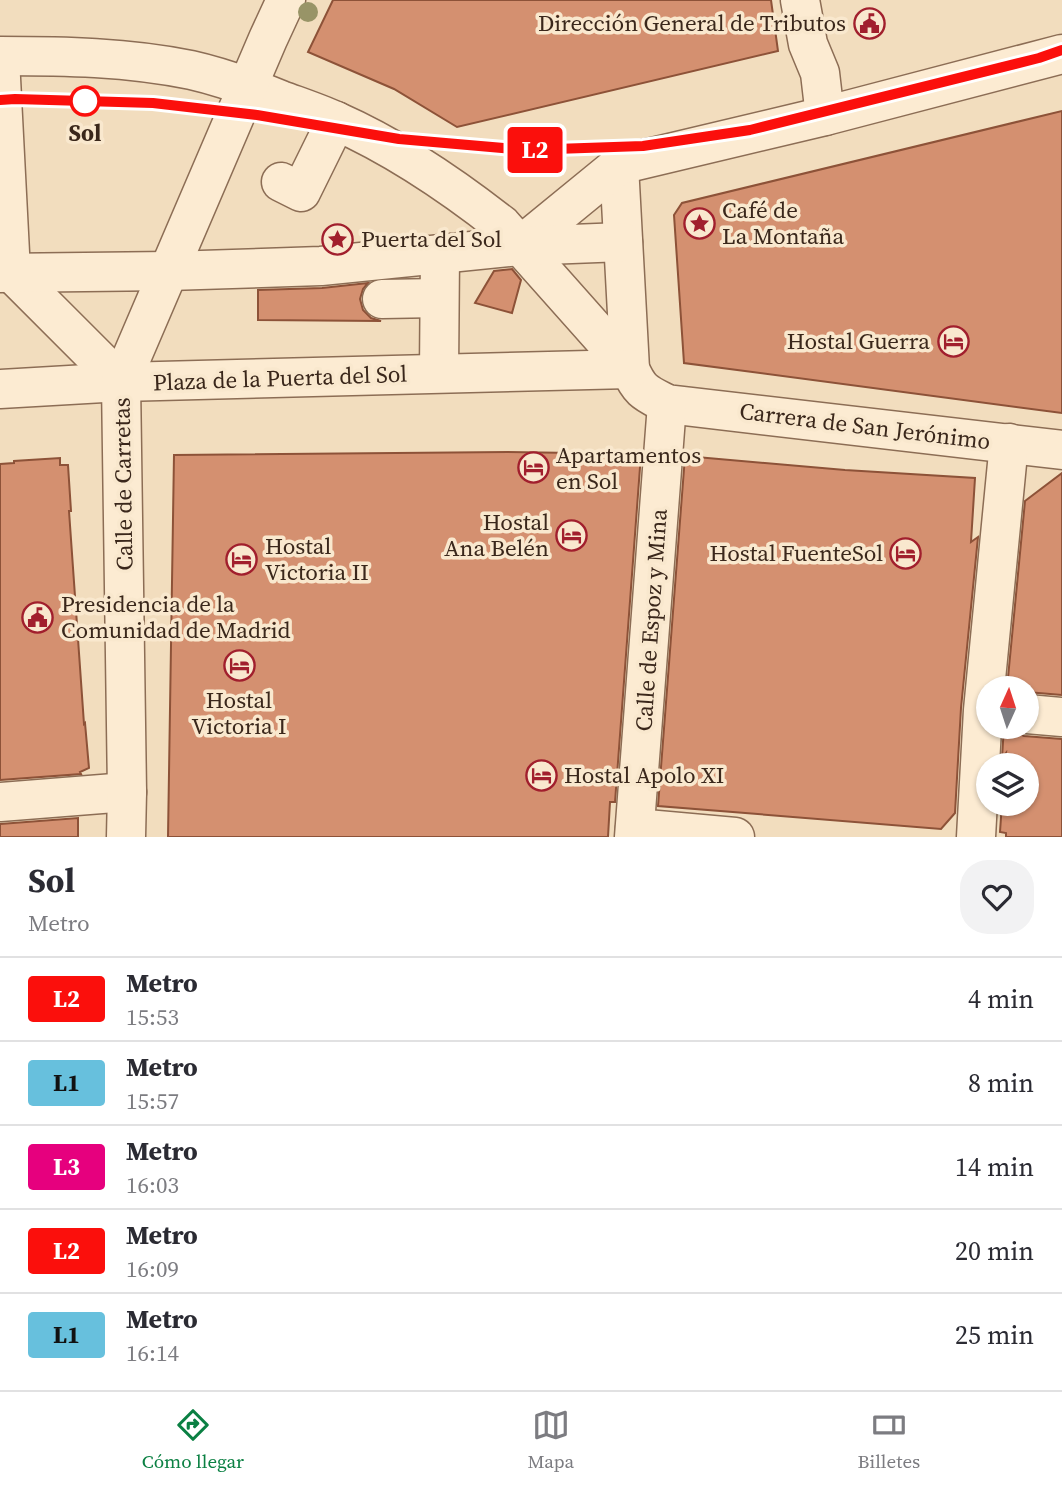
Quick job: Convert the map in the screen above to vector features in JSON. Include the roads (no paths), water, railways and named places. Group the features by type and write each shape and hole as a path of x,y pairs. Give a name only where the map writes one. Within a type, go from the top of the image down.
{"street":[{"name":"Plaza de la Puerta del Sol","path":"121,382 286,0"},
{"path":"800,0 808,44 820,73 825,116"},
{"path":"520,246 629,162 825,116 1062,54"},
{"path":"623,242 520,246 321,266 4,276 0,57 72,56 126,60 150,78 192,70 248,87 331,131 396,152 502,225 520,246 630,369 637,384 647,394 667,404"},
{"path":"281,183 301,192 331,131"},
{"path":"629,162 623,242 630,369"},
{"name":"Plaza de la Puerta del Sol","path":"439,373 440,254"},
{"name":"Plaza de la Puerta del Sol","path":"4,276 121,382"},
{"path":"382,299 439,298"},
{"name":"Plaza de la Puerta del Sol","path":"0,389 121,382 630,369"},
{"name":"Calle de Carretas","path":"121,382 126,837"},
{"name":"Carrera de San Jerónimo","path":"667,404 1062,450"},
{"name":"Calle de Espoz y Mina","path":"635,833 667,404"},
{"path":"989,676 1009,443"},
{"path":"1040,715 1062,717"},
{"path":"976,837 984,739"},
{"path":"0,802 127,792"},
{"path":"635,833 735,837"}],"metro line":[{"name":"L2","path":"0,100 153,103 257,115 399,139 526,150 643,146 750,130 1062,50"}],"place":[{"name":"Dirección General de Tributos","path":"869,23"},
{"name":"Sol","path":"85,101"},
{"name":"Café de La Montaña","path":"699,223"},
{"name":"Puerta del Sol","path":"338,239"},
{"name":"Hostal Guerra","path":"953,341"},
{"name":"Apartamentos en Sol","path":"533,468"},
{"name":"Hostal Ana Belén","path":"572,535"},
{"name":"Hostal FuenteSol","path":"906,553"},
{"name":"Hostal Victoria II","path":"242,559"},
{"name":"Presidencia de la Comunidad de Madrid","path":"38,617"},
{"name":"Hostal Victoria I","path":"239,666"},
{"name":"Hostal Apolo XI","path":"541,775"}]}
